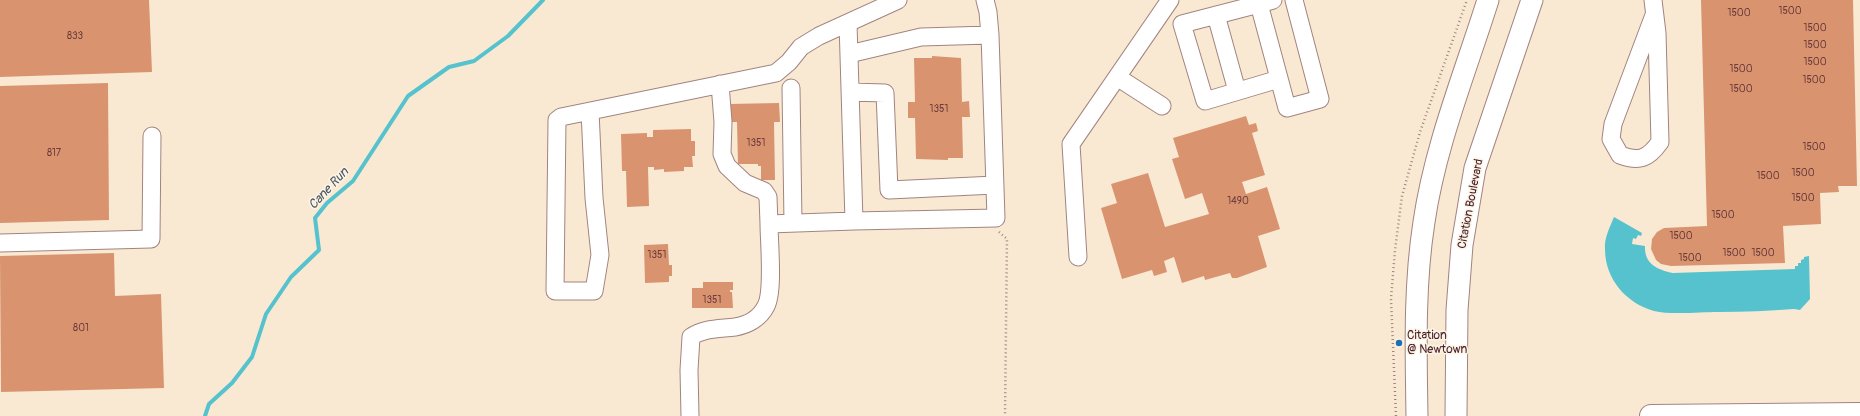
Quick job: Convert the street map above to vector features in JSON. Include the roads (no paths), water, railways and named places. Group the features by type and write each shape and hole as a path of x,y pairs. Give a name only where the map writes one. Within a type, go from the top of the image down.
{"highway":[{"path":"1651,416 1860,414"}],"main road":[{"path":"1417,416 1417,278 1424,221 1433,174 1488,0"},
{"name":"Citation Boulevard","path":"1456,416 1457,310 1461,252 1474,176 1532,0"}],"lane":[{"path":"590,111 594,198 600,254 594,291 555,290 557,120 561,117 720,84 776,73 789,62 801,47 819,36 898,0"},
{"path":"769,224 996,218 990,36 988,12 985,0"},
{"path":"1182,24 1266,2 1279,79 1287,108 1320,99 1294,0"},
{"path":"1078,257 1071,144 1167,5 1182,24 1205,101 1279,79"},
{"path":"1653,7 1657,33 1660,142 1646,157 1634,160 1620,155 1611,139 1613,124 1653,7"},
{"path":"1216,15 1237,91"},
{"path":"848,23 854,221"},
{"path":"849,54 921,37 990,36"},
{"path":"1117,77 1162,106"},
{"path":"690,416 689,370 691,337 699,331 745,326 755,319 766,306 770,295 768,197 764,191 745,183 727,166 722,154 720,84"},
{"path":"791,88 793,223"},
{"path":"850,92 885,93 889,190 995,185"},
{"path":"0,243 151,239 152,136"}],"water":[{"path":"1614,217 1642,233 1641,236 1638,235 1636,239 1633,238 1632,244 1645,246 1645,252 1649,262 1657,268 1673,273 1795,269 1795,266 1798,266 1798,263 1801,263 1801,260 1804,259 1804,257 1809,256 1810,299 1800,310 1677,313 1654,311 1644,307 1626,296 1613,280 1609,270 1606,260 1605,241"}],"waterway":[{"name":"Cane Run","path":"205,416 209,404 232,383 252,357 266,314 291,277 319,250 315,218 327,203 353,181 408,96 449,67 474,61 508,36 543,0"}],"place":[{"name":"Citation @ Newtown","path":"1399,343"}]}
